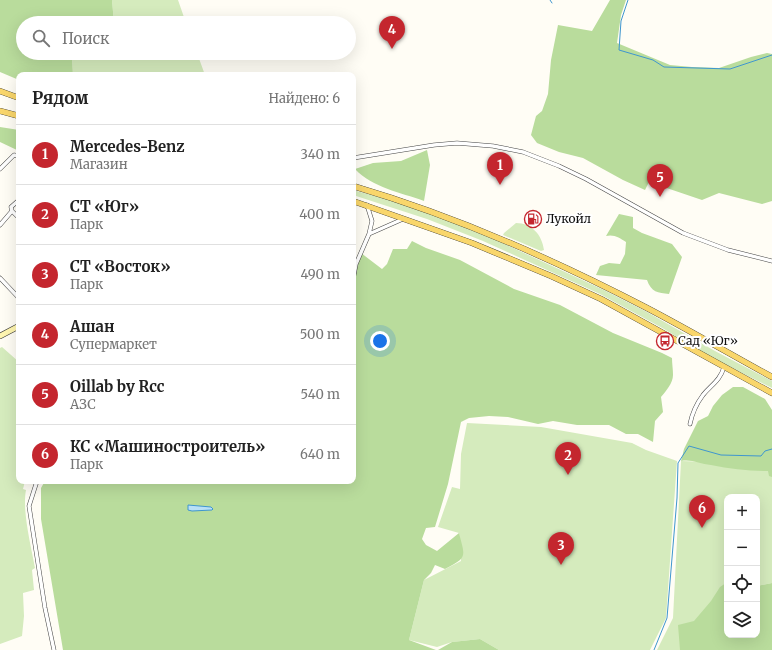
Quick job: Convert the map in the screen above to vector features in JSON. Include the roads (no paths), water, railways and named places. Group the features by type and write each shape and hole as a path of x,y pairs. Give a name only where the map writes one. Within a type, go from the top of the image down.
{"main road":[{"path":"0,91 16,97"},
{"path":"0,111 16,115"},
{"path":"356,185 485,232 573,271 655,312 772,377"},
{"path":"356,202 472,243 551,276 601,299 772,393"}],"street":[{"path":"356,157 452,143 493,146 523,152 559,166 586,179 683,233 728,250 772,261"},
{"path":"0,169 14,155 16,155"},
{"path":"0,225 12,212 11,207 16,203"},
{"path":"356,260 369,234 372,220 367,205"},
{"path":"12,212 16,215"},
{"path":"369,234 405,218"},
{"path":"0,278 16,294"},
{"path":"0,336 16,328"},
{"path":"690,424 691,418 699,402 704,394 715,384 724,367"},
{"path":"36,484 29,506 45,608 54,650"}],"water":[{"path":"188,505 211,507 213,509 192,511 188,510"}],"waterway":[{"path":"628,0 621,21 619,50 653,60 664,67 730,69 772,55"},
{"path":"654,650 667,618 677,498 678,463 689,446 721,455 761,456 765,451 772,449"}],"place":[{"name":"Ашан","path":"392,49"},
{"name":"Mercedes-Benz","path":"500,185"},
{"name":"Oillab by Rcc","path":"660,197"},
{"name":"Лукойл","path":"533,219"},
{"name":"Сад «Юг»","path":"665,341"},
{"name":"СТ «Юг»","path":"568,475"},
{"name":"КС «Машиностроитель»","path":"702,528"},
{"name":"СТ «Восток»","path":"561,565"}]}
